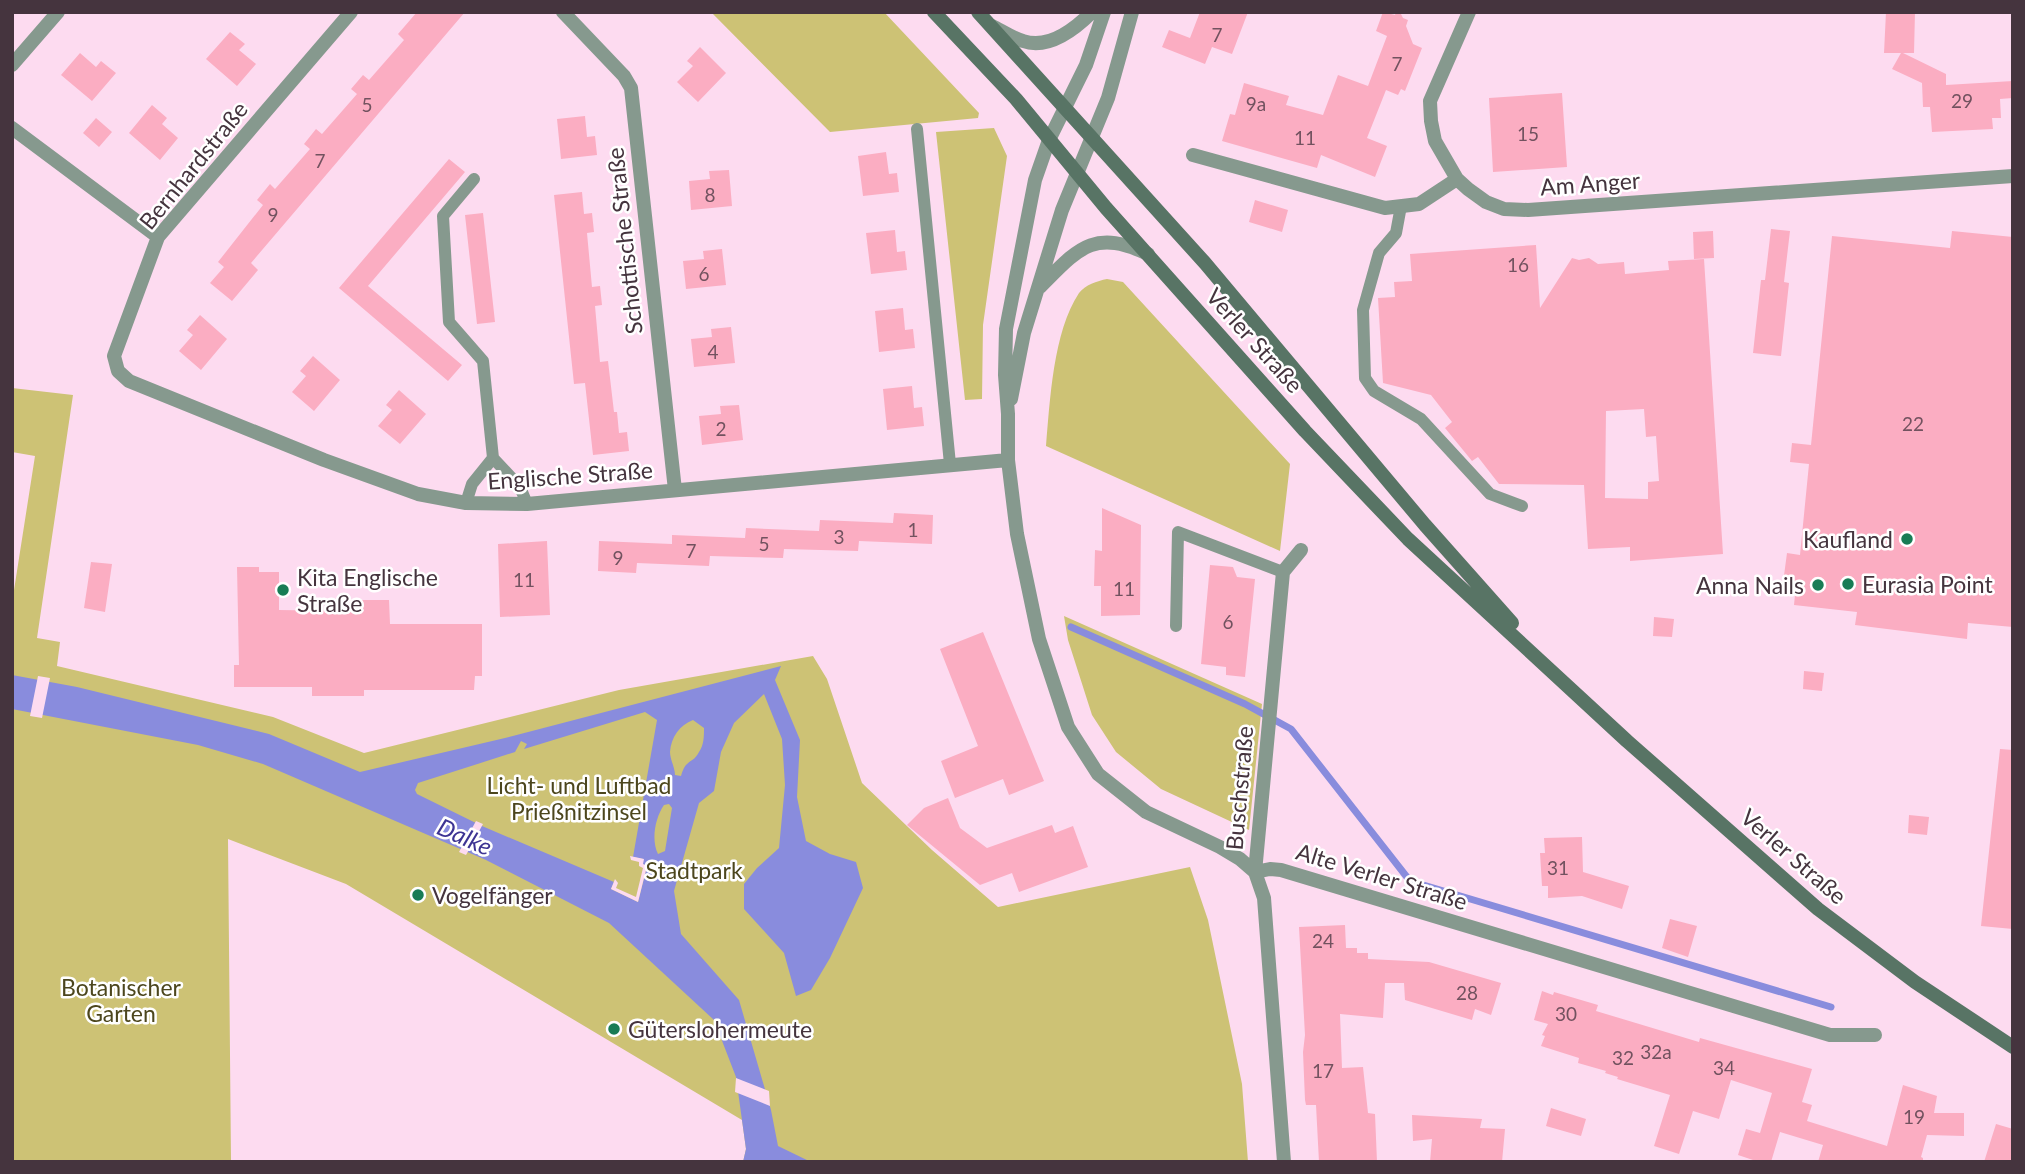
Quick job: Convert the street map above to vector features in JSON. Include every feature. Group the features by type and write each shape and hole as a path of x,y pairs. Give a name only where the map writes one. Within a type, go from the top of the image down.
{"main road":[{"name":"Verler Straße","path":"934,12 1016,99 1076,173 1305,431 1408,538 1627,741 1818,909 1915,982 2013,1048"},
{"name":"Verler Straße","path":"978,12 1205,263 1425,525 1561,679"}],"street":[{"path":"12,65 58,12"},
{"name":"Bernhardstraße","path":"118,371 114,356 158,237 351,12"},
{"name":"Schottische Straße","path":"563,12 624,76 631,89 675,490"},
{"path":"992,26 1025,43 1047,41 1076,28 1092,12"},
{"path":"1104,12 1086,65 1049,140 1030,195 1006,329 1008,460 1017,534 1039,639 1068,727 1098,774 1146,812 1240,859 1255,872"},
{"path":"1008,414 1024,333 1062,210 1108,98 1132,12"},
{"name":"Am Anger","path":"1468,12 1430,101 1431,121 1435,141 1458,179 1486,202 1504,209 1528,210 2013,176"},
{"path":"12,128 158,237"},
{"path":"1193,155 1385,208 1419,204 1458,179"},
{"path":"1039,288 1070,258 1104,241 1129,245 1147,254"},
{"name":"Englische Straße","path":"118,371 129,381 324,460 418,494 466,503 527,504 1008,460"},
{"path":"1283,572 1301,550"},
{"name":"Buschstraße","path":"1283,572 1255,872 1264,898 1284,1162"},
{"name":"Alte Verler Straße","path":"1255,872 1281,870 1830,1035 1875,1035"}],"lane":[{"path":"917,129 950,464"},
{"path":"474,179 443,216 449,322 483,361 493,458 520,487 527,504"},
{"path":"1401,206 1396,233 1379,253 1363,310 1365,378 1374,391 1421,419 1490,494 1522,506"},
{"path":"466,503 472,484 493,458"},
{"path":"1176,626 1178,532 1283,572"}],"green space":[{"path":"711,12 884,12 979,113 978,118 830,132"},
{"path":"994,128 1007,156 983,325 982,399 965,400 936,132"},
{"path":"1107,279 1123,282 1290,464 1280,551 1046,446 1054,367 1063,327 1079,293 1092,284"},
{"name":"Stadtpark","path":"12,388 73,395 37,638 60,642 57,666 273,717 364,753 619,690 813,656 827,679 862,783 932,850 998,907 1190,867 1208,920 1242,1084 1248,1162 743,1162 746,1149 742,1120 346,884 228,839 231,1162 12,1162 12,603 35,456 12,452"},
{"path":"1064,616 1262,704 1249,830 1161,789 1116,752 1092,715 1068,640"}],"water":[{"name":"Dalke","path":"781,666 775,680 800,740 797,797 806,841 830,854 856,862 863,888 830,958 811,990 796,996 784,953 744,909 744,884 779,848 785,785 782,739 764,694 734,723 721,752 714,791 699,803 674,891 681,934 739,1000 771,1110 778,1146 811,1162 743,1162 746,1149 736,1077 714,1020 609,923 486,860 263,764 198,745 12,709 12,675 77,687 269,734 360,772 505,738","holes":["645,712 657,720 633,857 643,859 642,864 647,866 638,902 611,889 614,882 482,826 417,794 415,790 418,783 515,752 521,741 527,744 524,749","693,720 704,728 702,746 697,756 685,766 681,776 675,775 670,755 672,741 680,728","669,804 672,808 665,851 658,854 655,829 664,805"]}],"pier":[{"path":"38,676 50,678 42,718 30,716"},
{"path":"476,821 483,824 466,855 459,852"},
{"path":"630,856 644,859 643,864 647,866 638,902 611,889 615,879 618,883 616,888 636,897 643,868 639,866 639,862 631,860"},
{"path":"736,1078 769,1091 770,1106 735,1092"}],"building":[{"path":"417,12 465,12 251,263 258,270 232,301 210,283 224,267 218,262 263,205 257,200 270,184 275,189 310,149 304,144 316,129 322,134 357,94 351,89 363,75 369,80 404,40 398,34"},
{"path":"1200,12 1248,12 1232,54 1212,47 1205,64 1162,47 1169,30 1190,38"},
{"path":"1383,12 1395,15 1400,12 1403,18 1408,20 1406,26 1413,44 1422,48 1405,91 1401,89 1398,95 1386,90 1367,138 1387,146 1375,177 1321,155 1317,168 1222,141 1230,114 1235,115 1244,83 1289,96 1286,105 1323,115 1338,75 1368,86 1387,36 1376,31"},
{"path":"1886,12 1915,12 1914,53 1903,53 1946,74 1946,85 2013,81 2013,98 2000,99 2001,118 1992,118 1993,129 1932,132 1930,107 1923,107 1922,83 1892,69 1901,53 1884,53"},
{"path":"230,32 245,44 239,50 256,64 237,86 206,59"},
{"path":"700,47 726,73 698,102 677,82 693,66 687,61"},
{"path":"80,53 96,67 101,61 116,73 92,101 61,75"},
{"path":"1562,93 1567,167 1493,172 1489,98"},
{"path":"152,105 167,118 162,124 178,138 160,160 129,133"},
{"path":"585,116 587,137 595,136 597,155 561,159 557,119"},
{"path":"96,118 112,132 99,147 83,133"},
{"path":"886,152 889,174 897,173 899,192 863,196 858,156"},
{"path":"449,159 465,172 368,286 462,365 448,381 339,288"},
{"path":"729,170 732,206 691,210 689,181 710,179 709,171"},
{"path":"582,192 584,214 592,213 594,232 587,233 592,287 600,286 602,305 595,306 600,362 608,361 614,412 617,412 619,433 627,432 629,451 593,455 585,383 574,384 554,195"},
{"path":"1255,200 1288,210 1282,232 1249,222"},
{"path":"483,213 495,322 477,324 465,215"},
{"path":"1771,229 1790,231 1784,282 1789,283 1781,356 1753,353 1761,280 1765,280"},
{"path":"895,230 897,252 905,251 907,270 871,274 866,233"},
{"path":"1713,231 1714,258 1694,259 1693,232"},
{"path":"1952,231 2013,237 2013,627 1968,623 1967,639 1855,625 1857,612 1794,605 1796,585 1783,583 1787,553 1800,555 1809,464 1790,462 1792,443 1811,445 1832,236 1950,248"},
{"path":"1536,245 1540,308 1572,258 1589,258 1598,264 1624,262 1625,274 1669,270 1668,261 1704,259 1723,554 1630,561 1630,547 1588,549 1584,485 1499,484 1478,457 1472,461 1445,428 1452,422 1431,395 1383,383 1378,298 1395,297 1394,282 1412,281 1410,254","holes":["1644,409 1646,437 1656,436 1659,481 1648,482 1648,499 1605,498 1606,411"]},
{"path":"722,249 726,285 686,289 683,261 704,259 703,251"},
{"path":"903,308 905,330 913,329 915,348 879,352 875,311"},
{"path":"200,315 227,339 201,370 179,351 193,335 187,330"},
{"path":"731,327 735,363 694,367 691,339 712,337 711,329"},
{"path":"313,356 340,380 314,411 292,392 306,376 300,371"},
{"path":"912,386 914,408 922,407 924,426 887,430 883,389"},
{"path":"399,390 426,414 400,444 378,426 392,410 386,405"},
{"path":"739,405 743,440 702,445 699,416 721,414 720,406"},
{"path":"1102,508 1141,525 1140,615 1101,616 1101,586 1094,586 1095,550 1102,551"},
{"path":"894,513 933,515 932,544 859,541 858,551 784,549 783,558 710,556 709,566 637,563 636,573 598,571 599,541 672,544 672,535 745,538 746,528 819,531 820,520 893,523"},
{"path":"547,541 550,615 500,617 498,544"},
{"path":"91,562 112,564 105,612 84,608"},
{"path":"1210,565 1233,567 1237,577 1255,579 1245,677 1226,675 1226,667 1201,664"},
{"path":"237,567 259,567 259,572 279,572 279,610 339,611 339,600 389,600 390,624 482,624 482,676 475,676 474,690 364,690 364,696 312,696 312,687 234,687 234,665 239,665"},
{"path":"1654,617 1674,619 1672,637 1653,636"},
{"path":"983,632 1044,781 1009,795 1003,779 955,798 941,761 978,746 940,649"},
{"path":"1804,671 1824,673 1822,691 1803,689"},
{"path":"2000,749 2013,750 2013,929 1981,926"},
{"path":"948,798 960,828 987,848 1052,825 1055,833 1073,826 1088,867 1019,892 1012,873 980,885 907,825 924,808"},
{"path":"1909,815 1929,817 1927,835 1908,833"},
{"path":"1582,837 1583,872 1629,886 1622,909 1582,896 1548,898 1548,886 1542,886 1540,853 1545,853 1544,838"},
{"path":"1670,919 1697,926 1688,957 1662,948"},
{"path":"1345,925 1346,948 1357,948 1357,953 1368,953 1368,959 1429,962 1501,983 1491,1015 1475,1009 1472,1020 1405,1000 1404,983 1385,983 1383,1018 1340,1014 1342,1068 1363,1067 1368,1113 1375,1114 1377,1162 1319,1162 1316,1105 1306,1105 1305,1100 1305,1035 1299,927"},
{"path":"1542,991 1598,1005 1596,1011 1699,1042 1700,1038 1812,1069 1802,1102 1812,1105 1807,1121 1887,1146 1903,1085 1937,1096 1934,1113 1964,1113 1964,1136 1927,1135 1921,1157 1923,1162 1818,1162 1823,1145 1780,1132 1771,1162 1759,1162 1738,1155 1746,1129 1760,1133 1772,1093 1731,1080 1719,1119 1693,1111 1679,1154 1654,1146 1670,1095 1617,1079 1618,1077 1605,1073 1606,1071 1578,1063 1579,1058 1541,1046 1545,1036 1542,1035 1548,1024 1534,1020"},
{"path":"1551,1108 1586,1119 1581,1136 1546,1126"},
{"path":"1412,1115 1482,1119 1480,1128 1505,1129 1502,1162 1430,1162 1432,1139 1413,1141"},
{"path":"1996,1124 2013,1129 2013,1162 1984,1162"}],"waterway":[{"path":"1071,627 1245,704 1291,729 1410,881 1831,1007"}],"place":[{"name":"Kaufland","path":"1907,539"},
{"name":"Eurasia Point","path":"1848,584"},
{"name":"Anna Nails","path":"1818,585"},
{"name":"Kita Englische Straße","path":"283,590"},
{"name":"Vogelfänger","path":"418,895"},
{"name":"Güterslohermeute","path":"614,1029"}],"park label":[{"name":"Licht- und Luftbad Prießnitzinsel","path":"579,798"},
{"name":"Botanischer Garten","path":"121,1000"}]}
